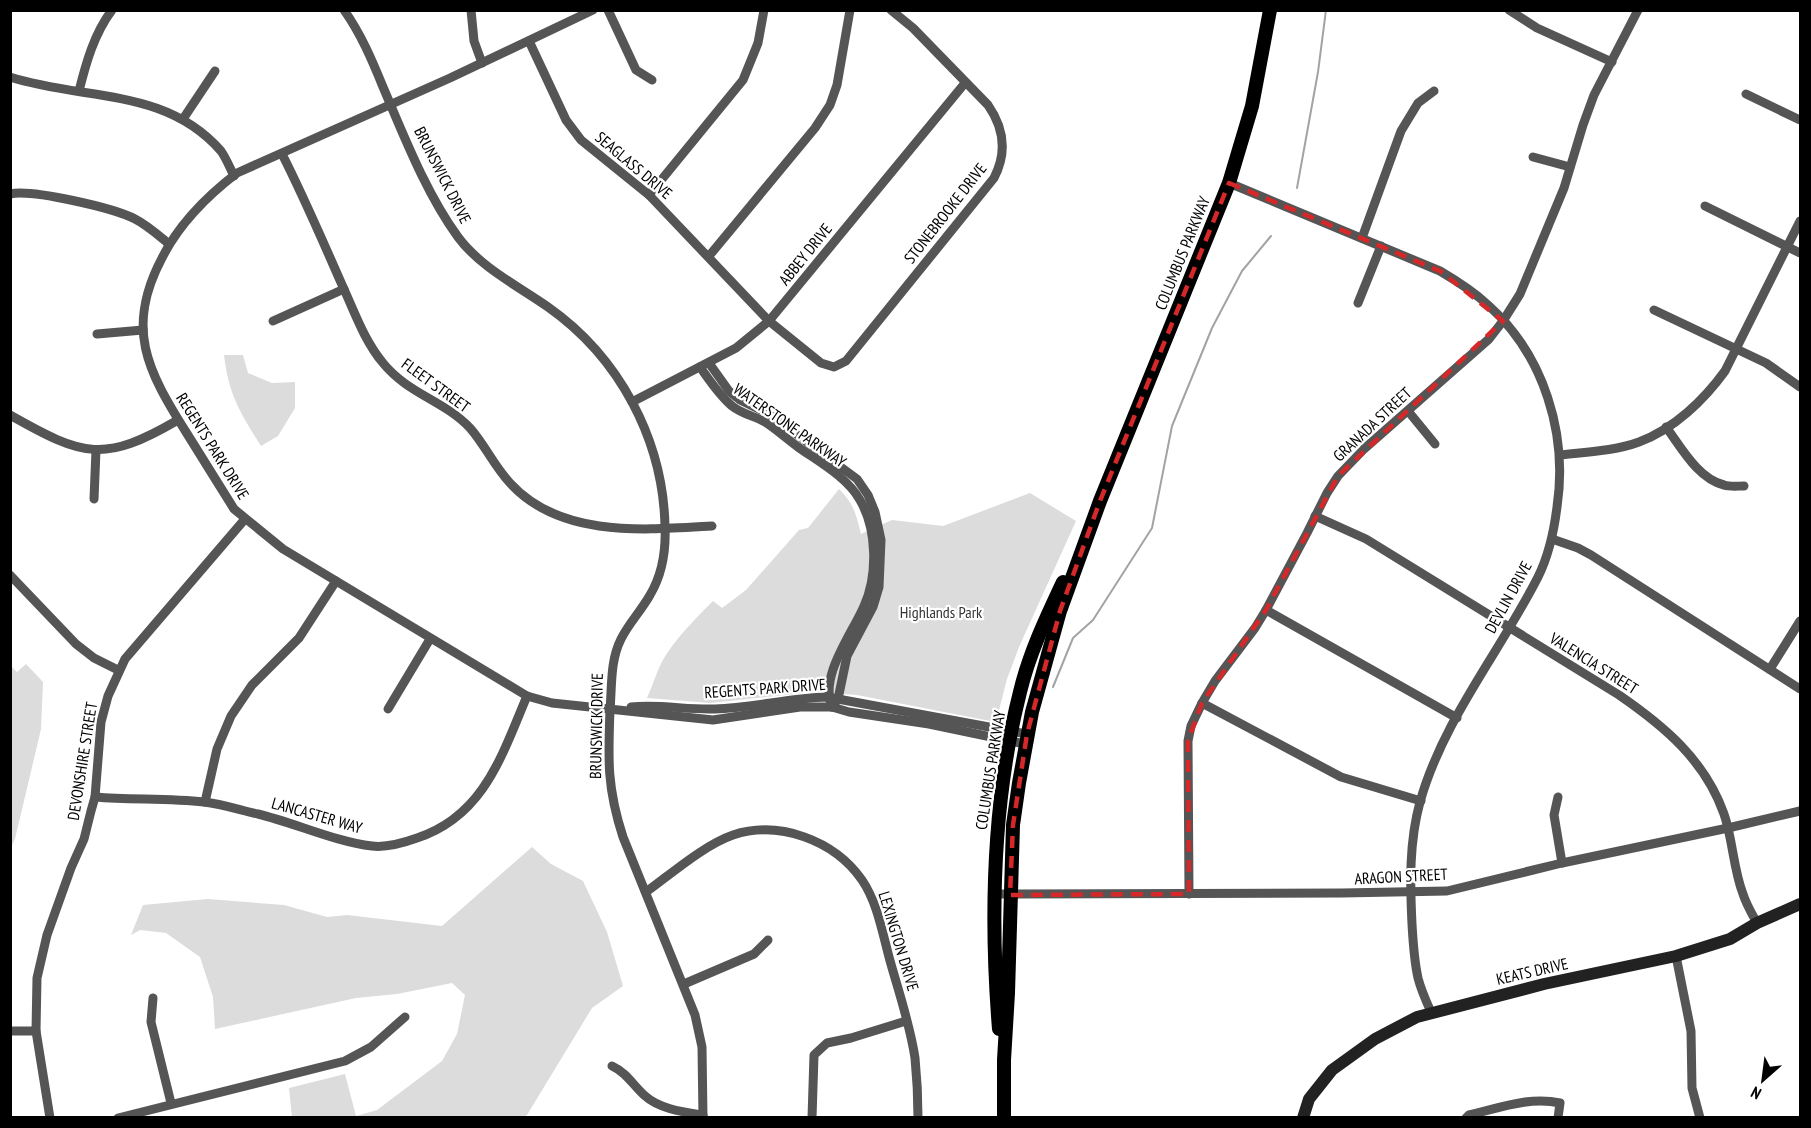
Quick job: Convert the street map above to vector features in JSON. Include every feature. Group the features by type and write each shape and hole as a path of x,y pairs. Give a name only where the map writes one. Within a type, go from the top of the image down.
{"main road":[{"name":"COLUMBUS PARKWAY","path":"1004,1118 1013,825 1026,739 1043,667 1060,611 1100,501 1229,183 1252,106 1270,10"},
{"name":"COLUMBUS PARKWAY","path":"1004,1060 998,1020 995,894 996,838 1002,780 1020,691 1035,642 1100,501"}],"street":[{"path":"79,91 95,39 112,10"},
{"name":"BRUNSWICK DRIVE","path":"344,10 363,41 422,173 458,238 478,259 576,328 600,354 627,391 652,448 660,476 665,529 662,565 656,583 620,641 613,661 608,767 610,790 620,828 695,1015 702,1047 703,1116"},
{"path":"471,10 474,41 482,63"},
{"name":"REGENTS PARK DRIVE","path":"593,10 234,176 195,210 169,244 154,272 146,298 143,330 147,356 154,376 178,420 234,509 244,519 283,549 527,696 552,703 713,720 800,707 831,707 849,712 1010,736"},
{"path":"608,10 636,70 652,80"},
{"path":"650,195 743,80 758,43 764,10"},
{"path":"709,256 815,128 830,105 837,85 850,10"},
{"name":"STONEBROOKE DRIVE","path":"768,321 827,366 834,367 846,361 997,171 1003,139 988,105 913,28 891,10"},
{"path":"1509,10 1537,28 1612,62"},
{"name":"GRANADA STREET","path":"1189,894 1188,741 1191,726 1202,702 1266,610 1338,476 1489,339 1503,321 1520,294 1546,234 1594,95 1638,10"},
{"name":"SEAGLASS DRIVE","path":"530,41 566,120 580,140 650,195 768,321"},
{"path":"183,119 215,71"},
{"path":"10,77 146,104 183,119 200,130 222,153 234,176"},
{"name":"ABBEY DRIVE","path":"632,402 736,348 768,321 965,83"},
{"path":"1362,238 1401,131 1418,103 1434,91"},
{"path":"1746,94 1800,120"},
{"name":"FLEET STREET","path":"282,154 362,332 382,362 394,375 416,392 454,414 470,428 496,467 526,498 562,518 582,524 665,529 712,526"},
{"path":"1533,157 1570,168"},
{"name":"DEVLIN DRIVE","path":"1229,183 1440,271 1488,305 1503,321 1525,350 1539,375 1552,410 1560,455 1559,496 1552,539 1539,576 1442,746 1420,801 1412,850 1414,958 1418,980 1431,1012"},
{"path":"10,194 49,197 123,213 152,230 169,244"},
{"path":"1705,206 1800,253"},
{"path":"1560,455 1607,450 1640,442 1698,404 1712,390 1725,371 1800,221"},
{"path":"1358,303 1381,246"},
{"path":"273,321 344,289"},
{"path":"1654,310 1766,363 1800,387"},
{"path":"97,334 143,330"},
{"name":"WATERSTONE PARKWAY","path":"705,365 722,397 734,408 765,422 850,486 867,514 873,541 871,582 865,604 839,653 827,697"},
{"name":"WATERSTONE PARKWAY","path":"705,365 740,400 769,414 857,480 868,495 875,512 881,540 879,587 873,607 847,656 838,699 831,707"},
{"path":"1408,411 1435,444"},
{"path":"10,415 61,442 96,450 128,446 144,440 178,420"},
{"path":"1666,427 1687,456 1709,478 1726,486 1744,486"},
{"path":"94,499 96,450"},
{"name":"VALENCIA STREET","path":"1315,516 1366,539 1655,720 1693,759 1718,800 1728,828 1743,895 1757,923"},
{"name":"DEVONSHIRE STREET","path":"50,1118 36,1031 36,993 40,958 71,867 84,839 95,797 101,723 108,696 125,659 244,519"},
{"path":"1552,539 1591,555 1800,689"},
{"path":"10,574 76,644 94,658 118,670"},
{"path":"205,802 217,749 231,716 252,685 299,638 336,581"},
{"path":"1266,610 1457,718"},
{"path":"1770,669 1800,621"},
{"path":"388,709 430,639"},
{"name":"LANCASTER WAY","path":"95,797 205,802 278,819 345,840 373,846 388,846 433,833 474,802 494,771 527,696"},
{"path":"827,697 831,707"},
{"name":"REGENTS PARK DRIVE","path":"610,708 645,705 715,709 799,698 827,697 1026,739"},
{"path":"1202,702 1341,777 1420,801"},
{"path":"1558,797 1554,815 1562,863"},
{"name":"ARAGON STREET","path":"995,894 1447,891 1562,863 1800,811"},
{"name":"LEXINGTON DRIVE","path":"646,892 696,855 733,835 754,831 792,832 810,838 835,854 861,879 871,894 915,1058 918,1118"},
{"name":"KEATS DRIVE","path":"1303,1118 1309,1100 1332,1070 1375,1039 1417,1017 1544,984 1676,956 1730,939 1757,923 1800,904"},
{"path":"684,984 754,954 768,940"},
{"path":"1676,956 1691,1031 1692,1088 1700,1118"},
{"path":"153,998 151,1022 171,1103"},
{"path":"118,1118 345,1061 371,1047 405,1017"},
{"path":"812,1118 814,1055 820,1047 826,1043 851,1038 906,1021"},
{"path":"10,1031 36,1031"},
{"path":"612,1066 623,1071 645,1096 654,1102 703,1116"},
{"path":"1466,1118 1469,1115 1531,1101 1546,1100 1560,1103 1558,1118"}],"highlighted area":[{"path":"1229,183 1440,271 1503,321 1338,476 1266,610 1202,703 1188,741 1189,894 1010,895 1013,825 1027,734 1060,611 1100,501"}],"green space":[{"path":"224,355 243,355 248,373 272,383 295,382 295,408 278,436 261,446 236,403"},
{"name":"Highlands Park","path":"839,489 854,510 861,534 892,520 943,526 1030,493 1076,521 1019,647 1007,679 997,718 990,721 857,695 815,692 710,703 647,698 664,658 693,621 713,601 722,608 746,590 799,530 808,528"},
{"path":"26,664 43,682 41,729 15,839 11,847 11,666 17,672"},
{"path":"532,847 551,864 583,881 607,932 623,986 592,1008 527,1115 523,1117 292,1117 289,1088 345,1074 356,1116 377,1110 442,1061 457,1034 465,995 452,983 397,994 356,998 215,1029 213,997 200,957 166,933 140,930 131,935 143,905 208,899 284,905 327,917 347,915 442,926"}],"waterway":[{"path":"1297,188 1318,72 1326,10"},
{"path":"1053,687 1073,638 1093,620 1152,528 1172,426 1212,328 1242,271 1271,236"}]}
